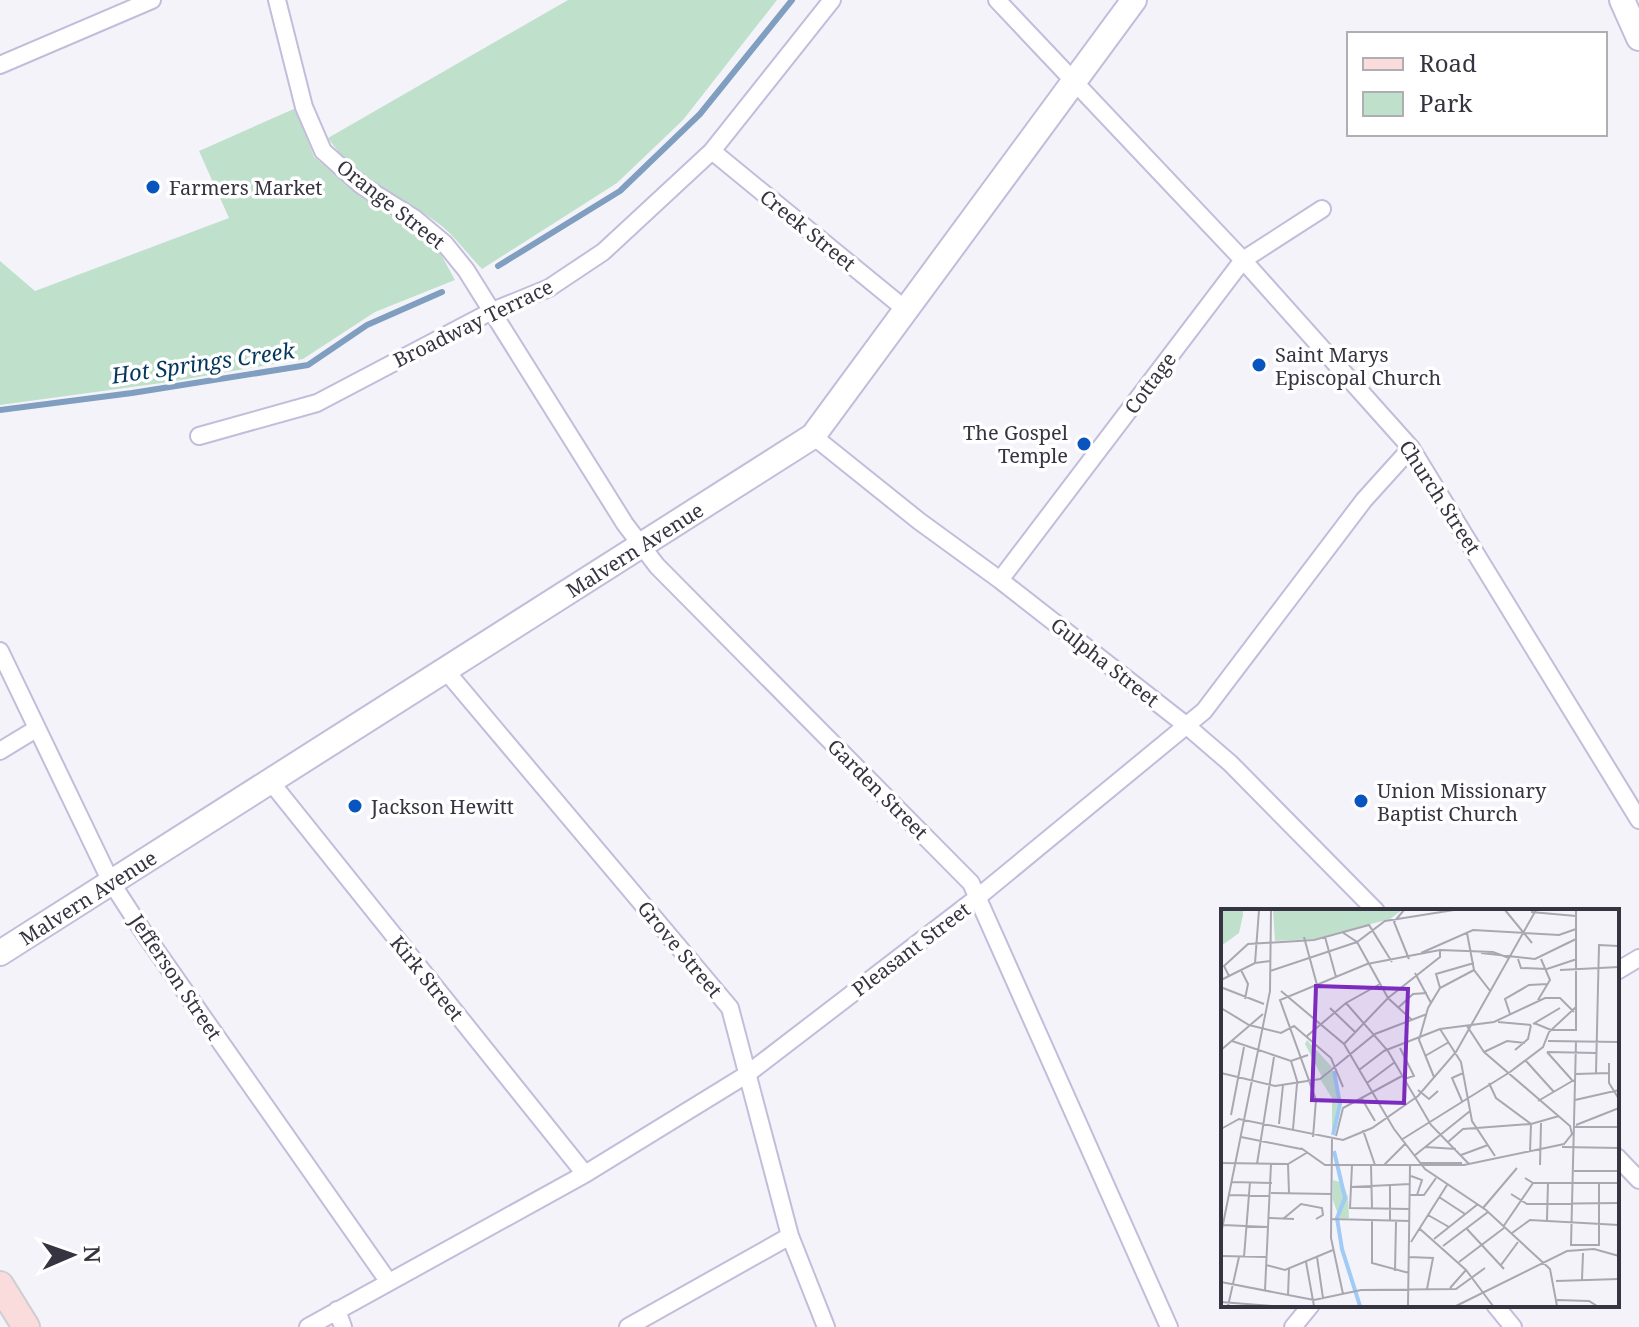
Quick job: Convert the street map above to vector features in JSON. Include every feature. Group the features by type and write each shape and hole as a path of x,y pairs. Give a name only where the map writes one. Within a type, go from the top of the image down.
{"main road":[{"name":"Malvern Avenue","path":"0,953 813,436 1134,0"},
{"path":"0,1285 26,1327"}],"street":[{"path":"0,65 152,0"},
{"name":"Orange Street","path":"277,0 304,107 323,151 361,185 414,218 445,244 466,270 490,312"},
{"name":"Broadway Terrace","path":"199,436 317,403 490,312 549,288 603,252 712,151 832,0"},
{"name":"Church Street","path":"997,0 1243,260 1411,448 1639,820"},
{"name":"Creek Street","path":"712,151 905,309"},
{"name":"Cottage","path":"1000,580 1243,260 1322,209"},
{"name":"Garden Street","path":"490,312 657,566 971,883 1169,1327"},
{"name":"Gulpha Street","path":"813,436 1187,726 1230,763 1374,909"},
{"name":"Pleasant Street","path":"308,1327 585,1174 746,1075 978,897 1204,711 1364,500 1411,448"},
{"name":"Jefferson Street","path":"0,651 111,882 388,1281"},
{"name":"Grove Street","path":"446,671 730,1008 790,1236 826,1327"},
{"path":"0,751 36,729"},
{"name":"Kirk Street","path":"270,781 585,1174"},
{"path":"1619,970 1639,958"},
{"path":"1619,1159 1639,1180"},
{"path":"628,1327 790,1236"},
{"path":"1293,1327 1309,1307"},
{"path":"1497,1307 1513,1327"},
{"path":"337,1310 343,1327"}],"green space":[{"path":"568,0 777,0 683,120 617,183 482,269 443,227 367,177 339,153 328,138"},
{"path":"296,108 314,157 357,193 437,247 455,280 375,312 303,359 169,382 0,405 0,261 35,291 229,218 199,151"}],"waterway":[{"name":"Hot Springs Creek","path":"498,266 620,191 700,114 792,0"},
{"name":"Hot Springs Creek","path":"0,410 308,365 367,325 442,292"}],"place":[{"name":"Farmers Market","path":"153,187"},
{"name":"Saint Marys Episcopal Church","path":"1259,365"},
{"name":"The Gospel Temple","path":"1084,444"},
{"name":"Union Missionary Baptist Church","path":"1361,801"},
{"name":"Jackson Hewitt","path":"355,806"}]}
